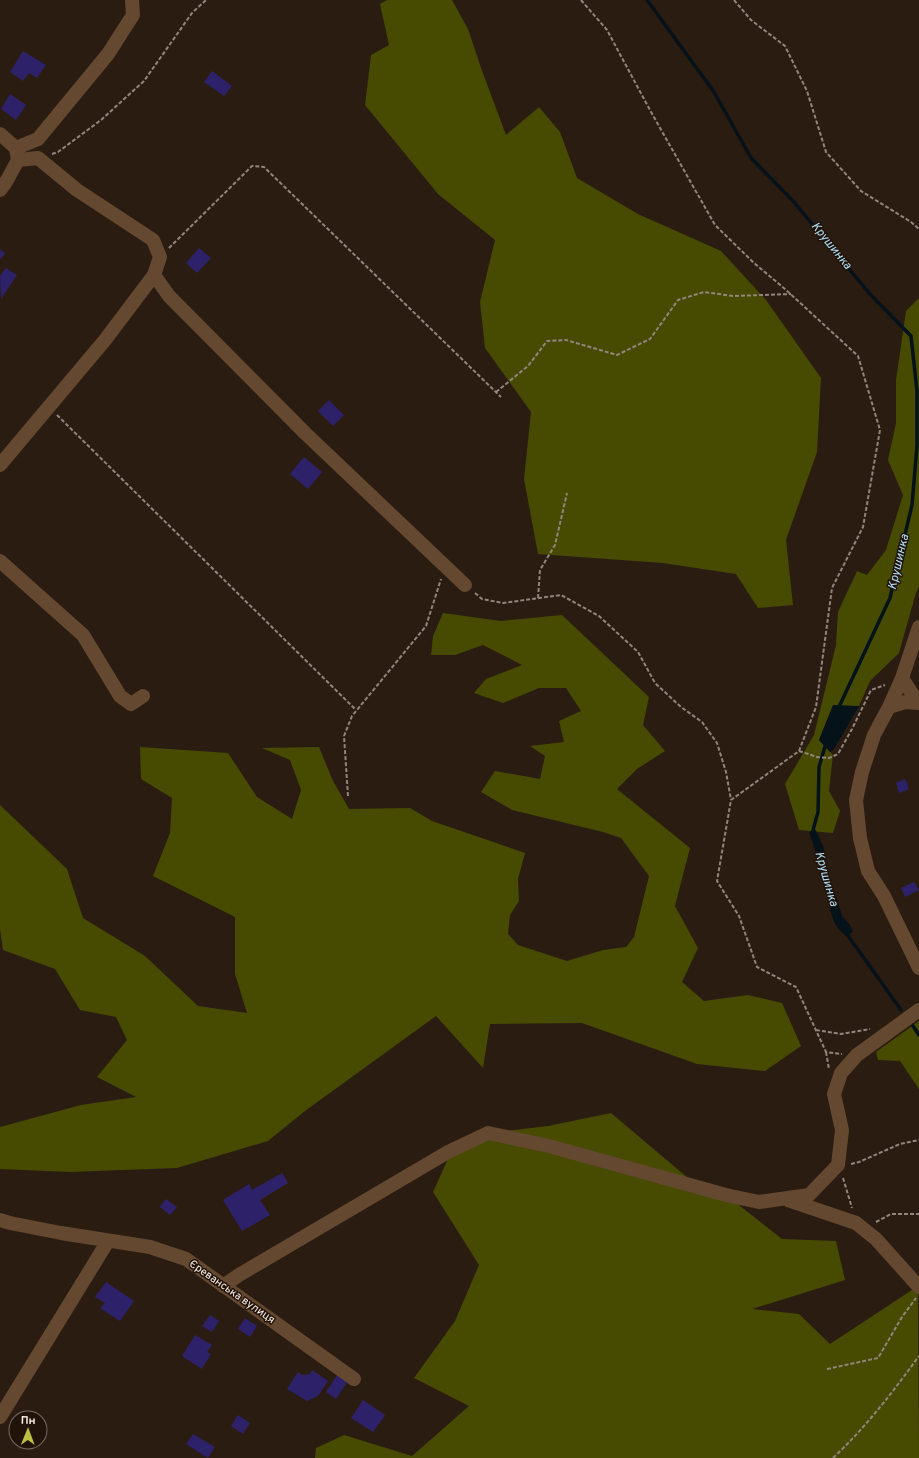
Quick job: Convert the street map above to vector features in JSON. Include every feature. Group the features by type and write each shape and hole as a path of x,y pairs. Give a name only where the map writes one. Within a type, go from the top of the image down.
{"street":[{"path":"0,190 17,154 38,140 108,54 133,15 132,0"},
{"path":"0,134 17,154 38,158 77,190 152,240 160,257 154,275 105,340 0,465"},
{"path":"154,275 169,296 305,433 465,585"},
{"path":"0,561 83,635 120,696 131,704 143,696"},
{"path":"919,627 902,678 874,735 862,772 856,800 860,838 868,871 884,896 919,968"},
{"path":"902,678 918,703"},
{"path":"889,707 905,702 918,703"},
{"path":"223,1286 239,1275 448,1152 488,1133 549,1146 726,1195 759,1202 809,1195 838,1165 842,1130 834,1094 841,1073 857,1055 919,1010"},
{"path":"785,1198 859,1226 876,1239 919,1287"},
{"name":"Єреванська вулиця","path":"0,1220 32,1228 150,1248 186,1259 354,1379"},
{"path":"0,1417 108,1241"}],"path":[{"path":"38,158 58,152 101,120 144,81 192,13 206,0"},
{"path":"581,0 607,30 651,112 715,225 754,263 791,294 858,356 880,430 863,527 832,588 816,707 799,751 731,800"},
{"path":"734,0 751,20 785,46 807,91 826,152 861,191 911,222 919,230"},
{"path":"160,257 252,166 264,167 501,396"},
{"path":"496,392 528,366 548,341 566,340 617,355 650,339 678,300 704,292 733,296 791,294"},
{"path":"49,406 356,710"},
{"path":"538,598 540,570 555,545 567,493"},
{"path":"348,796 344,736 352,716 426,626 438,585 446,567"},
{"path":"465,585 482,599 503,603 561,595 599,616 638,652 655,683 681,707 702,722 717,743 726,772 731,800 717,881 739,916 757,967 796,987 826,1052 857,1055"},
{"path":"799,751 817,757 829,758 838,754 871,690 902,678"},
{"path":"816,1030 841,1034 871,1028"},
{"path":"919,1140 900,1144 859,1162 838,1165 859,1226 892,1214 919,1214"},
{"path":"827,1369 878,1358 902,1317 919,1294"},
{"path":"833,1458 852,1440 885,1403 919,1356"}],"shaded area":[{"path":"387,0 452,0 468,29 506,135 539,107 560,132 577,178 638,214 721,251 766,300 821,378 817,452 786,540 793,605 758,608 736,574 663,563 538,554 524,479 531,412 485,348 480,302 495,240 438,194 365,105 371,55 389,45 380,4"},
{"path":"919,298 919,586 899,653 870,681 859,706 833,706 819,740 833,755 829,791 840,811 833,833 799,830 785,784 814,735 836,645 838,612 857,571 867,575 886,550 903,495 888,460 896,423 896,380 906,311"},
{"path":"443,613 501,621 562,615 649,697 643,725 665,751 637,769 617,789 690,848 675,906 698,948 682,982 704,1001 748,995 782,1003 801,1046 765,1071 697,1064 582,1023 490,1024 483,1068 436,1016 305,1111 268,1141 177,1168 70,1172 0,1169 0,1127 81,1105 136,1097 97,1077 127,1040 116,1017 80,1010 55,969 3,950 0,929 0,805 67,869 83,918 145,956 198,1006 247,1013 235,974 235,917 153,876 170,833 172,798 141,779 140,747 228,753 257,797 292,819 301,790 290,760 262,748 319,747 333,781 349,809 410,808 432,821 525,853 518,879 519,901 510,915 508,934 518,945 567,961 603,950 626,947 634,937 649,876 621,838 603,832 512,810 481,792 495,771 540,779 545,756 530,746 564,742 559,721 581,711 566,688 539,688 503,703 474,693 486,679 522,665 483,645 455,655 431,655 433,636"},
{"path":"833,705 859,706 834,749 830,752 819,740"},
{"path":"815,829 825,854 825,869 819,867 809,832"},
{"path":"836,896 842,916 850,925 853,932 847,936 842,933 833,920 828,898"},
{"path":"919,1021 919,1089 900,1061 878,1060 876,1052"},
{"path":"611,1113 688,1178 726,1195 782,1239 836,1241 845,1280 752,1309 799,1314 830,1344 918,1286 919,1458 315,1458 316,1448 344,1435 412,1456 469,1406 414,1378 455,1321 479,1265 433,1192 452,1150 488,1133 548,1126"}],"building":[{"path":"23,51 46,65 37,78 29,73 23,81 10,72"},
{"path":"212,71 232,86 224,96 204,82"},
{"path":"10,94 26,105 16,120 1,109"},
{"path":"199,248 211,258 197,273 186,263"},
{"path":"0,249 5,253 1,259 0,258"},
{"path":"6,268 17,275 1,299 0,276"},
{"path":"329,400 344,415 333,426 318,411"},
{"path":"304,457 322,472 308,489 290,474"},
{"path":"905,779 909,789 899,793 896,783"},
{"path":"914,882 919,890 905,897 901,888"},
{"path":"282,1173 288,1183 260,1200 270,1215 242,1231 223,1200 249,1184 252,1190"},
{"path":"166,1199 177,1207 170,1215 160,1207"},
{"path":"106,1282 134,1301 120,1321 100,1308 105,1303 95,1297"},
{"path":"210,1315 219,1321 212,1332 202,1326"},
{"path":"245,1318 257,1326 250,1337 238,1329"},
{"path":"195,1335 212,1345 207,1352 211,1354 202,1369 182,1356"},
{"path":"312,1370 328,1381 318,1396 307,1401 287,1389 298,1372 302,1375 310,1374"},
{"path":"339,1372 350,1378 336,1399 326,1392"},
{"path":"363,1400 385,1415 373,1432 351,1418"},
{"path":"238,1415 250,1423 243,1434 231,1426"},
{"path":"193,1434 215,1447 208,1458 186,1444"}],"waterway":[{"name":"Крушинка","path":"647,0 714,92 751,158 794,202 869,293 911,336 917,391 917,446 912,505 890,598 838,709"},
{"name":"Крушинка","path":"814,835 813,830 818,812 819,767 826,743"},
{"name":"Крушинка","path":"821,864 833,900"},
{"name":"Крушинка","path":"846,933 901,1010"},
{"name":"Крушинка","path":"913,1026 919,1035"}]}
